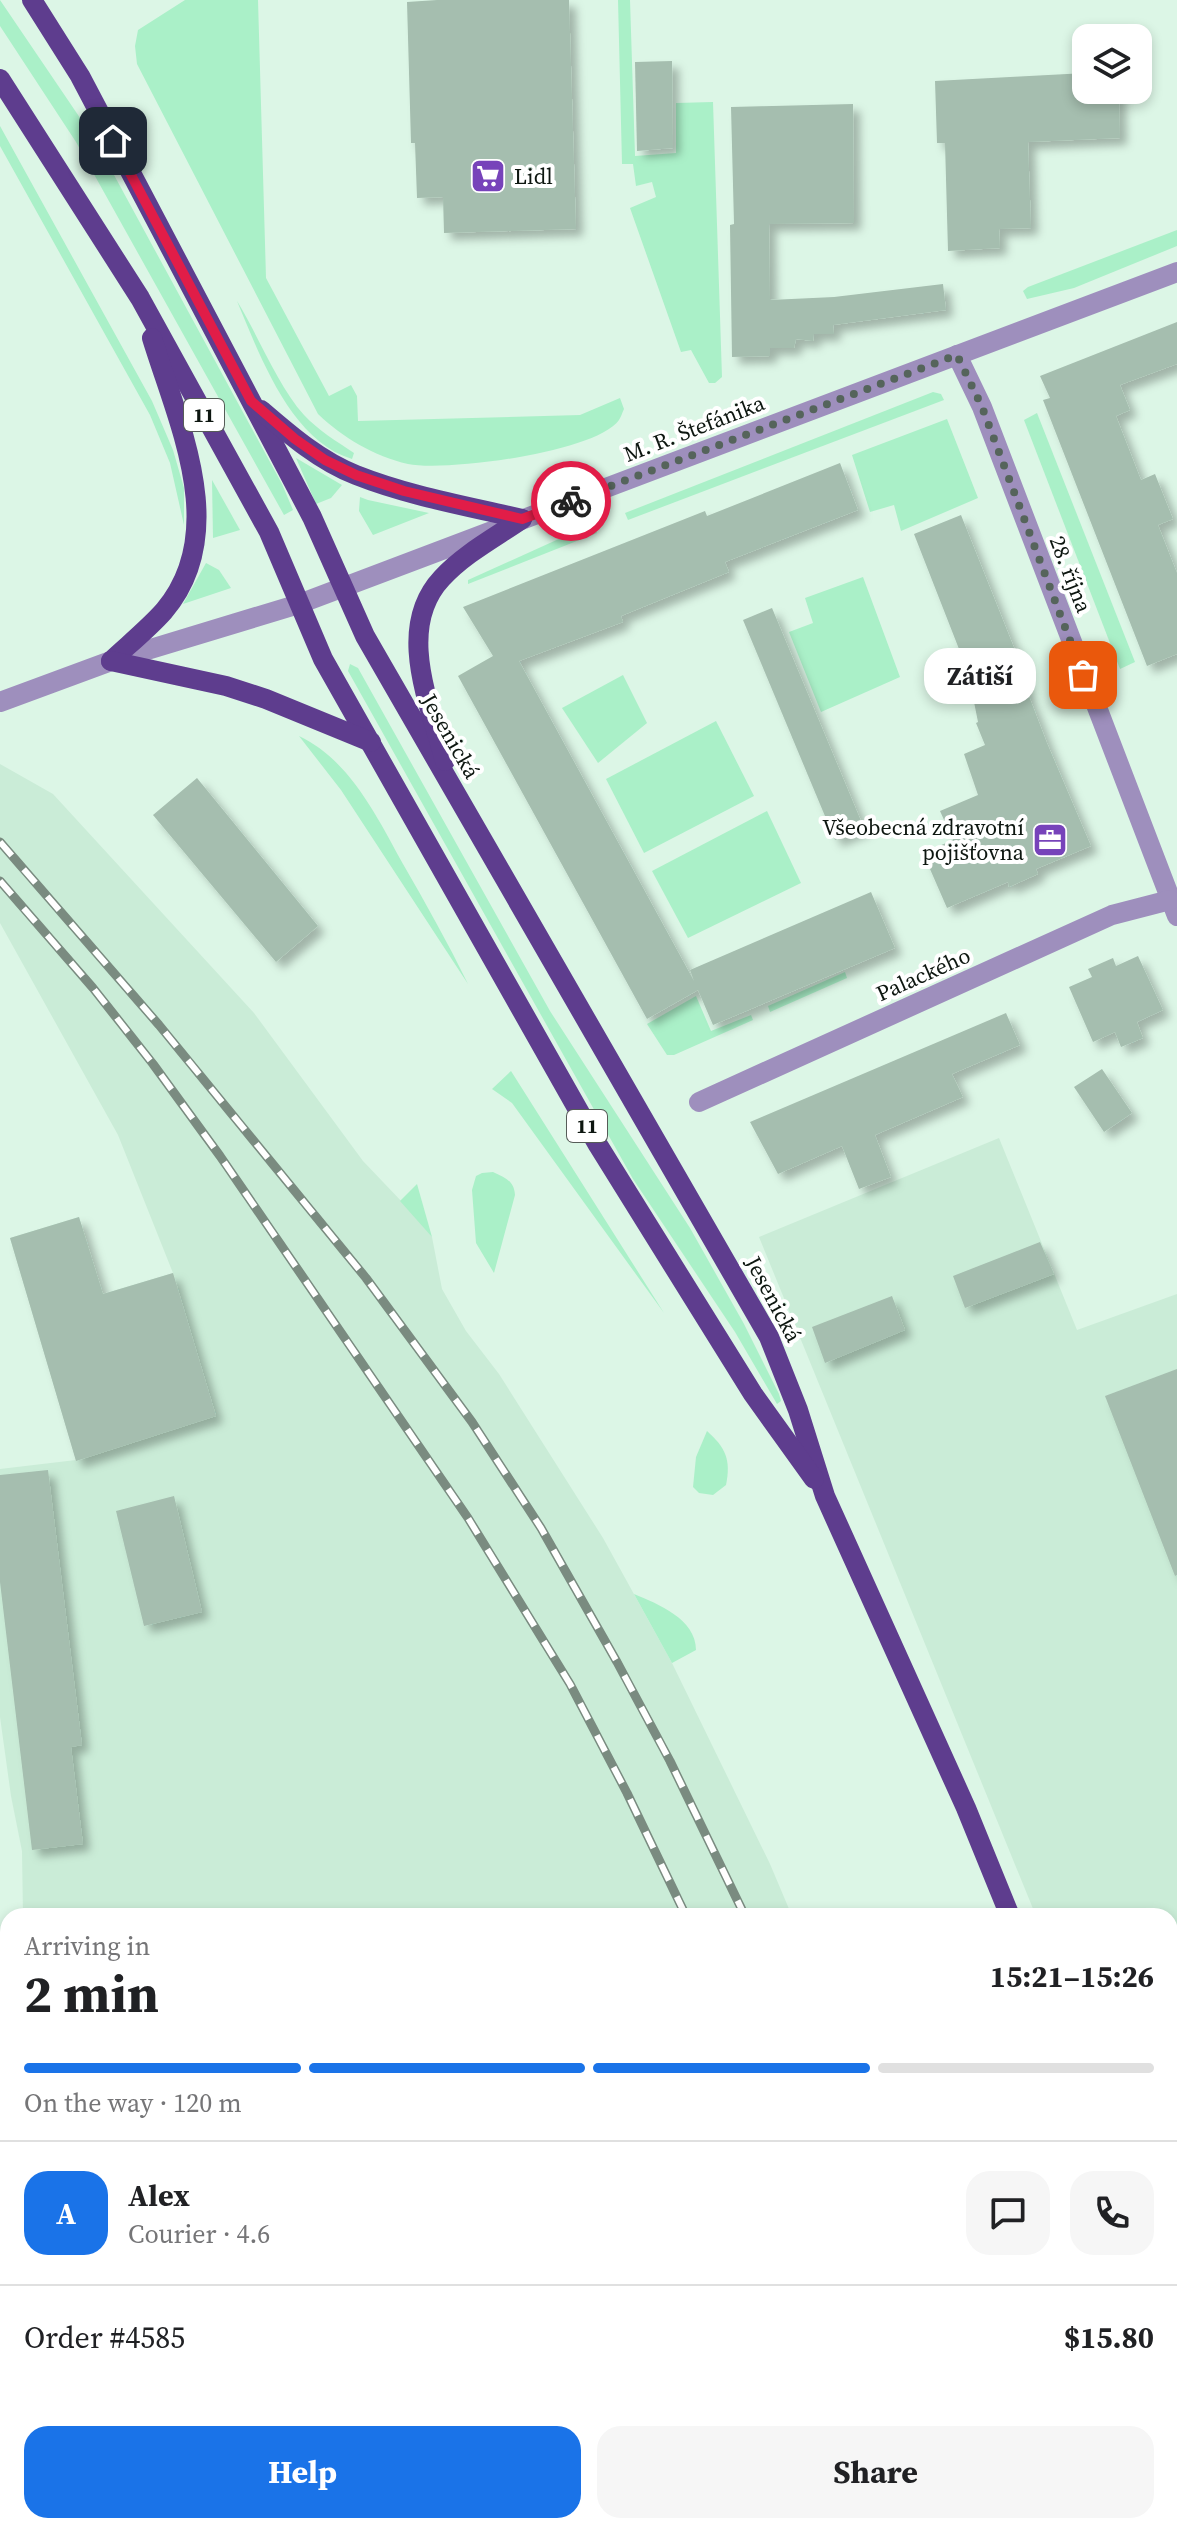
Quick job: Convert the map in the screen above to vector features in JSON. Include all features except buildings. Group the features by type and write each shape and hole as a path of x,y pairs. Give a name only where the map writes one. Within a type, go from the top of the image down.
{"main road":[{"name":"Jesenická","path":"32,0 80,76 312,517 365,636 752,1304 784,1373 825,1496 966,1808 1007,1908"},
{"name":"Jesenická","path":"0,79 140,298 269,532 323,659 598,1145 753,1394 825,1496"},
{"path":"111,661 165,610 185,576 195,547 198,517 195,483 187,450 140,298"},
{"path":"251,401 295,439 325,460 356,475 404,491 522,519"},
{"path":"450,783 420,664 417,645 419,624 427,600 440,579 522,519"},
{"path":"111,661 226,686 371,742"}],"street":[{"name":"M. R. Štefánika","path":"0,702 111,661 299,604 1177,272"},
{"name":"28. října","path":"957,355 982,407 1175,907"},
{"name":"Palackého","path":"699,1102 1112,915 1175,907"}],"shaded area":[{"path":"0,764 53,794 254,1013 363,1161 424,1225 432,1237 442,1289 466,1331 499,1374 603,1538 672,1663 789,1908 23,1908 22,1851 0,1717 0,1469 76,1460 10,1238 79,1217 103,1294 173,1273 118,1135 0,923"},
{"path":"999,1138 1077,1330 1177,1294 1177,1908 1033,1908 759,1237"}],"green space":[{"path":"0,0 95,140 282,484 293,510 284,515 76,142 0,26"},
{"path":"185,0 258,0 266,278 329,396 351,385 357,396 358,421 580,415 620,398 624,409 619,420 582,442 553,450 486,462 427,466 395,461 371,451 348,438 318,414 137,64 135,46 138,30"},
{"path":"618,0 630,0 635,156 676,153 676,103 713,102 722,377 715,383 709,383 691,350 681,352 630,208 656,197 652,182 636,186 633,164 622,164"},
{"path":"0,126 152,401 173,450 184,488 184,525 170,463 150,415 0,146"},
{"path":"1177,230 1177,246 1074,288 1027,299 1023,291 1028,287"},
{"path":"237,301 295,403 315,426 354,453 352,459 330,449 294,415 267,369"},
{"path":"933,392 941,394 944,400 628,520 625,513"},
{"path":"1037,413 1135,662 1120,669 1024,420"},
{"path":"947,419 978,498 901,531 894,505 870,512 852,455"},
{"path":"296,458 342,485 331,498 316,504"},
{"path":"212,480 240,530 213,538"},
{"path":"360,497 429,513 373,535 359,511"},
{"path":"594,523 597,533 468,584 468,580"},
{"path":"206,563 219,570 231,588 183,604"},
{"path":"863,577 900,677 821,712 789,632 813,623 805,598"},
{"path":"350,664 358,668 550,1011 690,1228 779,1394 781,1401 777,1404 735,1332 633,1179 348,671"},
{"path":"623,675 647,723 598,763 562,708"},
{"path":"716,721 754,796 644,853 606,779"},
{"path":"299,736 333,760 360,791 468,984 341,790"},
{"path":"767,811 801,883 688,938 652,871"},
{"path":"845,972 847,978 770,1012 768,1006"},
{"path":"696,996 711,1031 751,1015 753,1020 674,1055 667,1055 647,1024"},
{"path":"511,1071 664,1313 512,1103 492,1089"},
{"path":"493,1172 508,1180 515,1195 494,1273 476,1243 472,1190 476,1176"},
{"path":"417,1184 432,1237 400,1201"},
{"path":"707,1431 723,1449 728,1468 726,1485 713,1495 699,1493 693,1487 696,1457"},
{"path":"634,1594 683,1621 690,1630 696,1650 672,1663"}],"railway":[{"path":"0,842 159,1025 366,1278 472,1422 541,1528 617,1662 670,1761 741,1908"},
{"path":"0,881 93,988 153,1064 220,1156 468,1518 570,1684 682,1908"}],"way so far":[{"path":"571,501 957,355 982,407 1083,675"}],"place":[{"name":"Lidl","path":"488,176"},
{"name":"Zátiší","path":"1083,675"},
{"name":"Všeobecná zdravotní pojišťovna","path":"1050,840"}],"route":[{"path":"113,141 251,401 295,439 325,460 356,475 404,491 522,519 571,501"}]}
